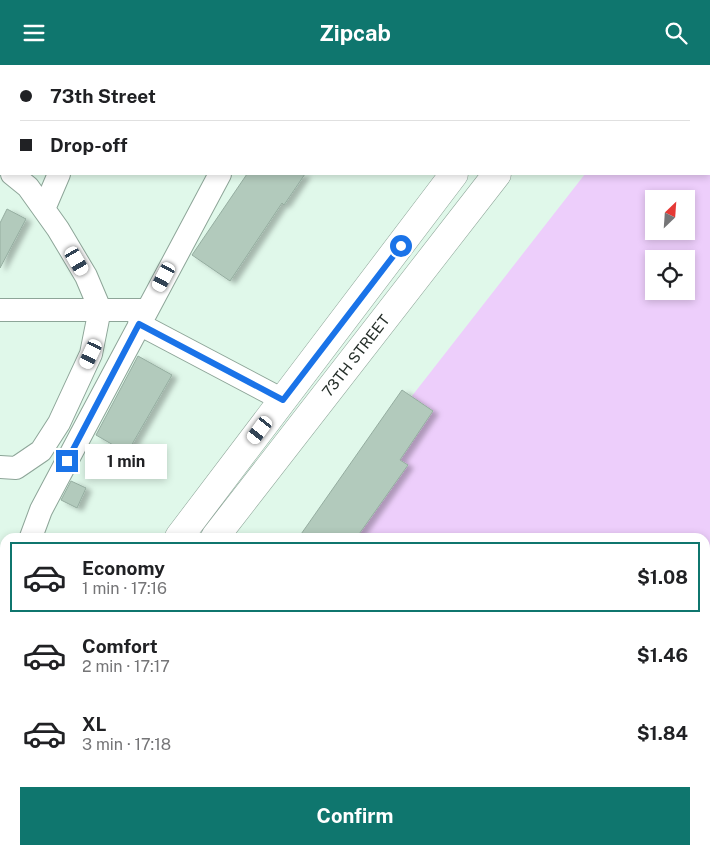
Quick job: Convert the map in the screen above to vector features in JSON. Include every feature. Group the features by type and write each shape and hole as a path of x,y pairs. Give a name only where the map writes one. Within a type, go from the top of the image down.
{"main road":[{"name":"73TH STREET","path":"182,533 453,175"},
{"name":"73TH STREET","path":"218,533 496,175"}],"street":[{"path":"0,467 16,468 41,451 59,423 91,354 100,309 86,276 44,209 28,187 13,175"},
{"path":"44,209 58,175"},
{"path":"33,533 42,510 142,317 219,175"},
{"path":"0,310 100,309 142,317 283,400"}],"shaded area":[{"path":"584,175 710,175 710,533 305,533"}],"building":[{"path":"246,175 304,175 284,205 282,203 230,281 192,255"},
{"path":"7,209 26,219 0,268 0,223"},
{"path":"138,356 172,375 127,453 96,435"},
{"path":"402,390 433,411 400,460 408,465 360,533 302,533"},
{"path":"71,481 86,488 77,508 61,500"}],"route":[{"path":"67,461 139,324 283,400 401,246"}]}
